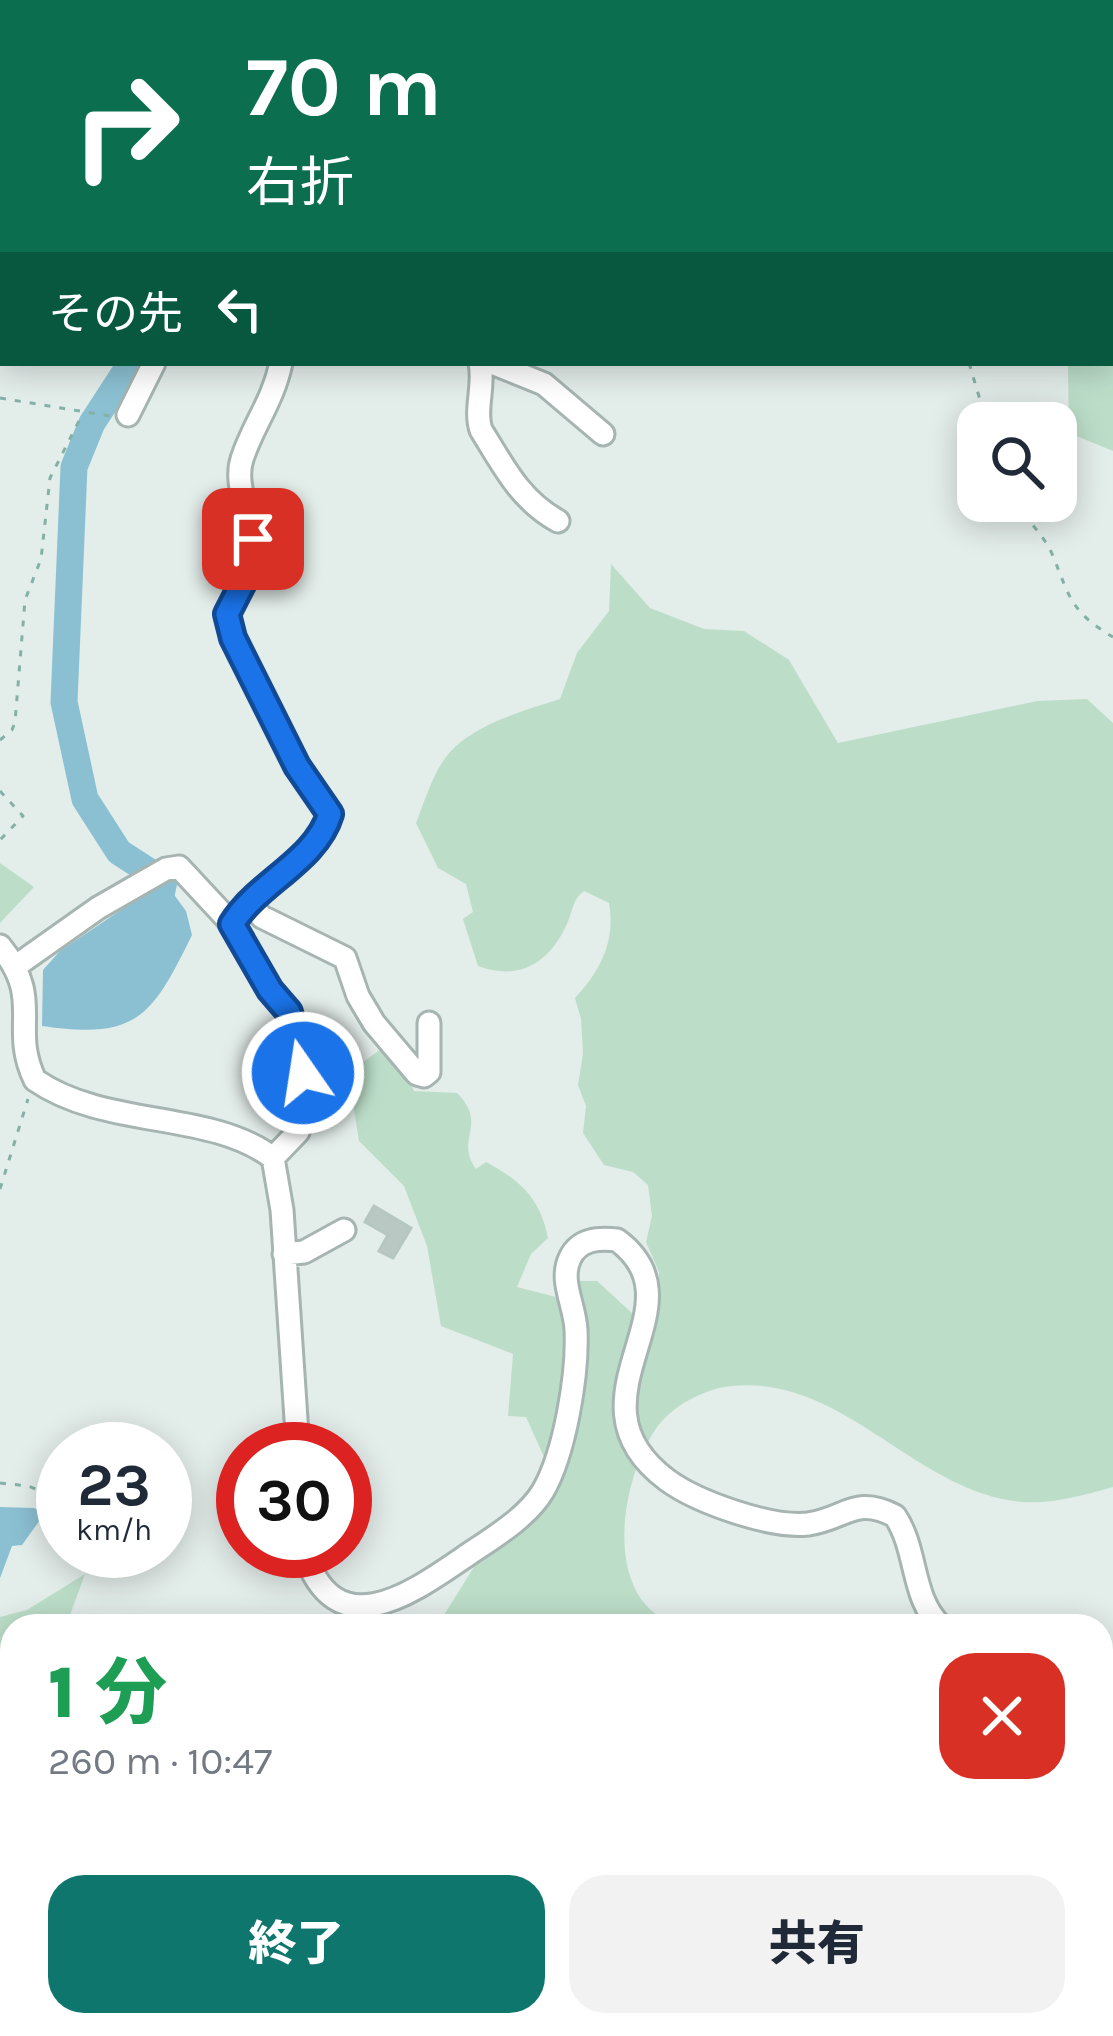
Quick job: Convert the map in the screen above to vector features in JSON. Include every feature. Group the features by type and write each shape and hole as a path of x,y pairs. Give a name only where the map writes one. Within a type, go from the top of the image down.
{"street":[{"path":"117,415 152,366"},
{"path":"232,924 247,902 304,853 330,814 297,766 233,638 227,614 249,571 253,539 239,475 241,461 274,394 280,366"},
{"path":"482,366 481,430 520,493 558,520"},
{"path":"499,366 544,384 603,434"},
{"path":"16,966 98,908 179,868 232,924 270,990 289,1012 307,1094 298,1132 273,1158"},
{"path":"247,902 262,917 345,958 358,996 374,1023 417,1074 424,1076 429,1072 428,1023"},
{"path":"0,946 26,987 24,1046 35,1080 79,1104 248,1143 273,1158 282,1210 296,1422"},
{"path":"284,1254 304,1252 344,1230"},
{"path":"317,1578 326,1591 355,1604 389,1604 482,1545 542,1495 554,1468 575,1360 576,1326 564,1273 572,1252 586,1241 617,1240 640,1263 650,1296 623,1402 625,1420 641,1455 688,1493 778,1521 811,1523 866,1505 895,1516 911,1545 924,1604 932,1614"}],"path":[{"path":"970,366 981,402"},
{"path":"0,398 117,415"},
{"path":"0,740 15,722 25,600 41,559 50,478 86,414"},
{"path":"1030,522 1055,559 1063,589 1078,614 1113,637"},
{"path":"0,791 22,816 0,840"},
{"path":"0,1189 35,1080"},
{"path":"0,1483 36,1489"}],"green space":[{"path":"1068,366 1113,366 1113,451 1077,436 1077,402 1069,402"},
{"path":"611,564 650,608 704,629 744,631 789,660 838,743 1037,701 1087,699 1113,723 1113,1487 1035,1502 984,1494 809,1398 772,1387 731,1386 699,1395 662,1421 642,1453 633,1480 624,1540 628,1569 638,1594 657,1614 445,1614 479,1559 535,1516 544,1457 526,1417 508,1416 513,1354 441,1326 427,1246 404,1186 359,1141 352,1097 355,1068 381,1049 405,1070 414,1091 457,1093 466,1104 471,1123 468,1149 476,1169 486,1162 519,1184 534,1201 548,1238 531,1254 517,1287 560,1298 578,1281 597,1281 633,1314 657,1312 659,1272 646,1242 652,1216 648,1185 633,1172 604,1165 583,1133 586,1106 578,1085 581,1019 575,998 604,955 609,903 584,891 559,939 531,966 507,971 478,966 463,919 473,912 466,884 438,868 416,823 437,772 455,747 491,724 560,699 577,653 609,611"},
{"path":"0,863 34,887 0,923"},
{"path":"84,1578 70,1614 12,1614 27,1610"}],"water":[{"path":"164,881 186,911 192,935 152,1003 121,1025 100,1029 42,1026 43,970 60,951"},
{"path":"0,1507 36,1509 36,1526 22,1545 12,1546 0,1578"}],"building":[{"path":"374,1206 411,1228 393,1258 379,1251 388,1235 365,1222"}],"waterway":[{"path":"129,366 92,423 74,467 64,702 85,799 119,852 164,881 161,895"}],"route":[{"path":"253,539 249,571 227,614 233,638 297,766 330,814 304,853 257,891 232,924 270,990 289,1012 303,1073"}]}
